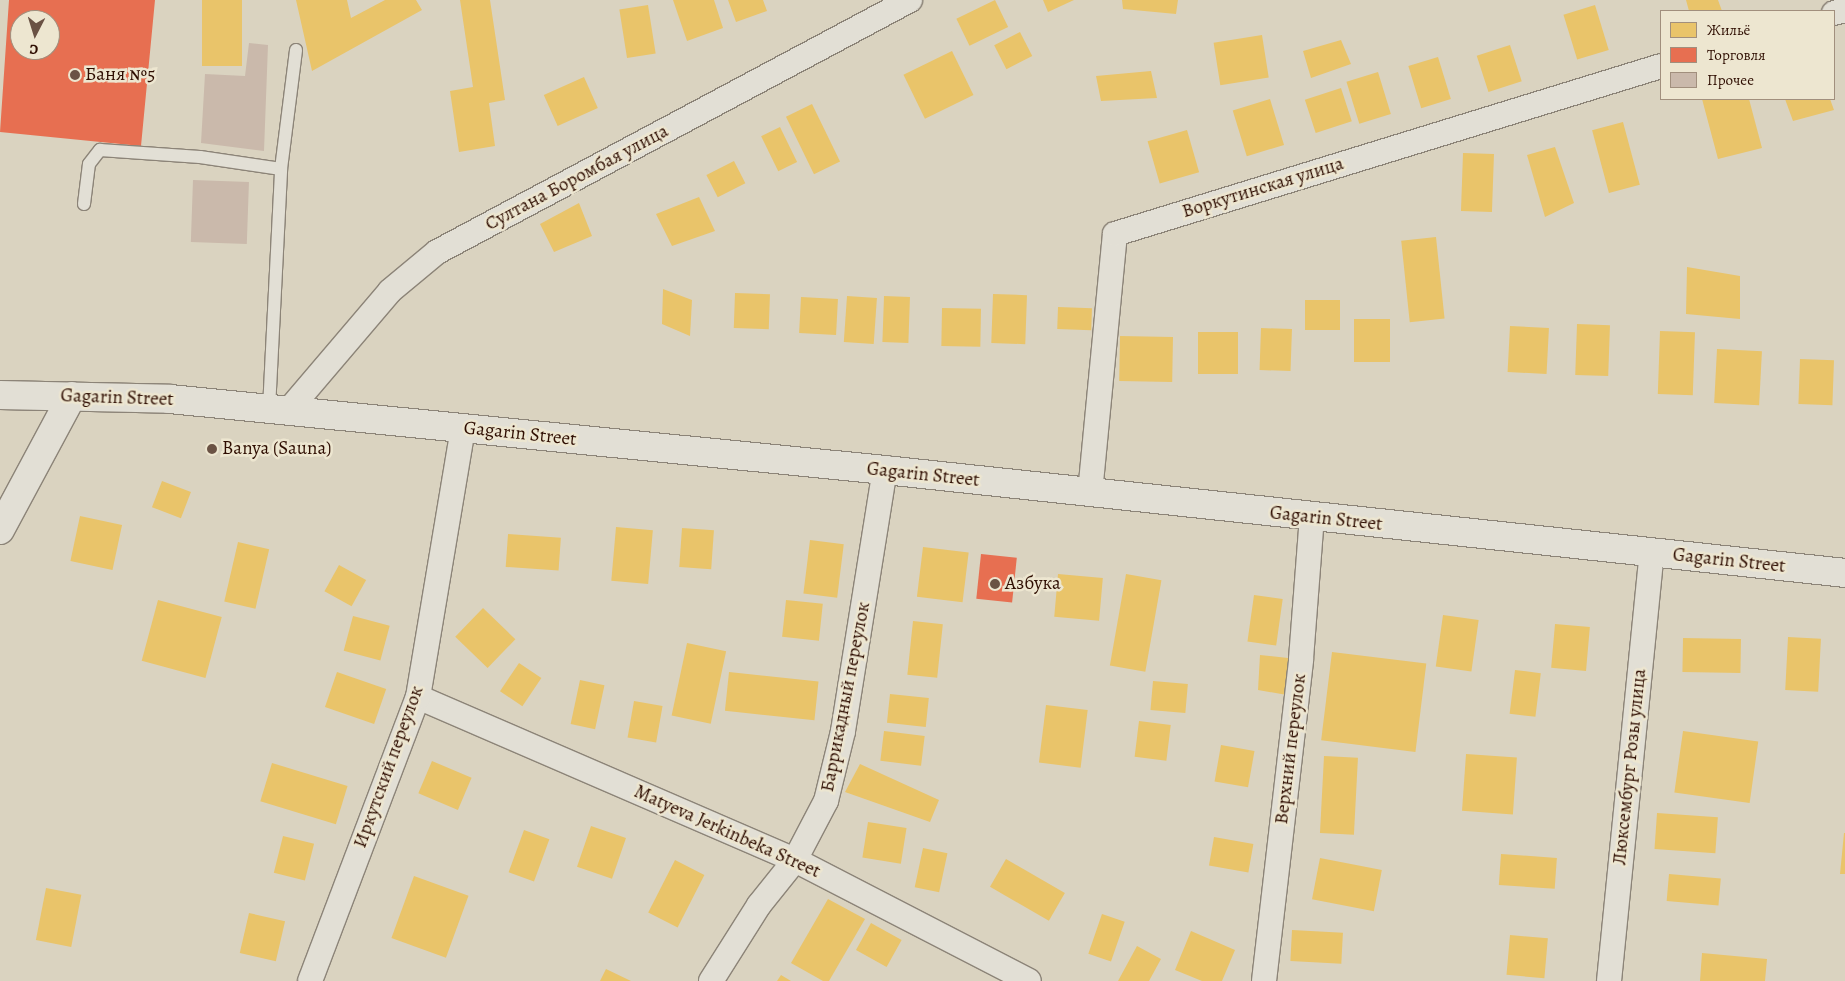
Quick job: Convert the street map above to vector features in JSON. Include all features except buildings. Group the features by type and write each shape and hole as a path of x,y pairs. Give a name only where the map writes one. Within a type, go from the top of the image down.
{"main road":[{"name":"Gagarin Street","path":"0,395 170,399 885,470 1845,573"},
{"path":"0,530 72,396"}],"street":[{"name":"Султана Боромбая улица","path":"278,410 390,291 437,252 910,0"},
{"name":"Воркутинская улица","path":"1090,493 1115,234 1660,66"},
{"name":"Иркутский переулок","path":"310,981 418,697 463,428"},
{"name":"Баррикадный переулок","path":"710,981 759,905 795,860 826,801 836,766 885,470"},
{"name":"Верхний переулок","path":"1264,981 1301,659 1312,517"},
{"name":"Люксембург Розы улица","path":"1609,981 1652,553"},
{"name":"Matyeva Jerkinbeka Street","path":"418,697 795,860 1029,981"}],"lane":[{"path":"278,410 281,169 296,50"},
{"path":"84,204 89,164 100,150 200,157 281,169"}],"place":[{"name":"Баня №5","path":"75,75"},
{"name":"Banya (Sauna)","path":"212,449"},
{"name":"Азбука","path":"995,584"}]}
